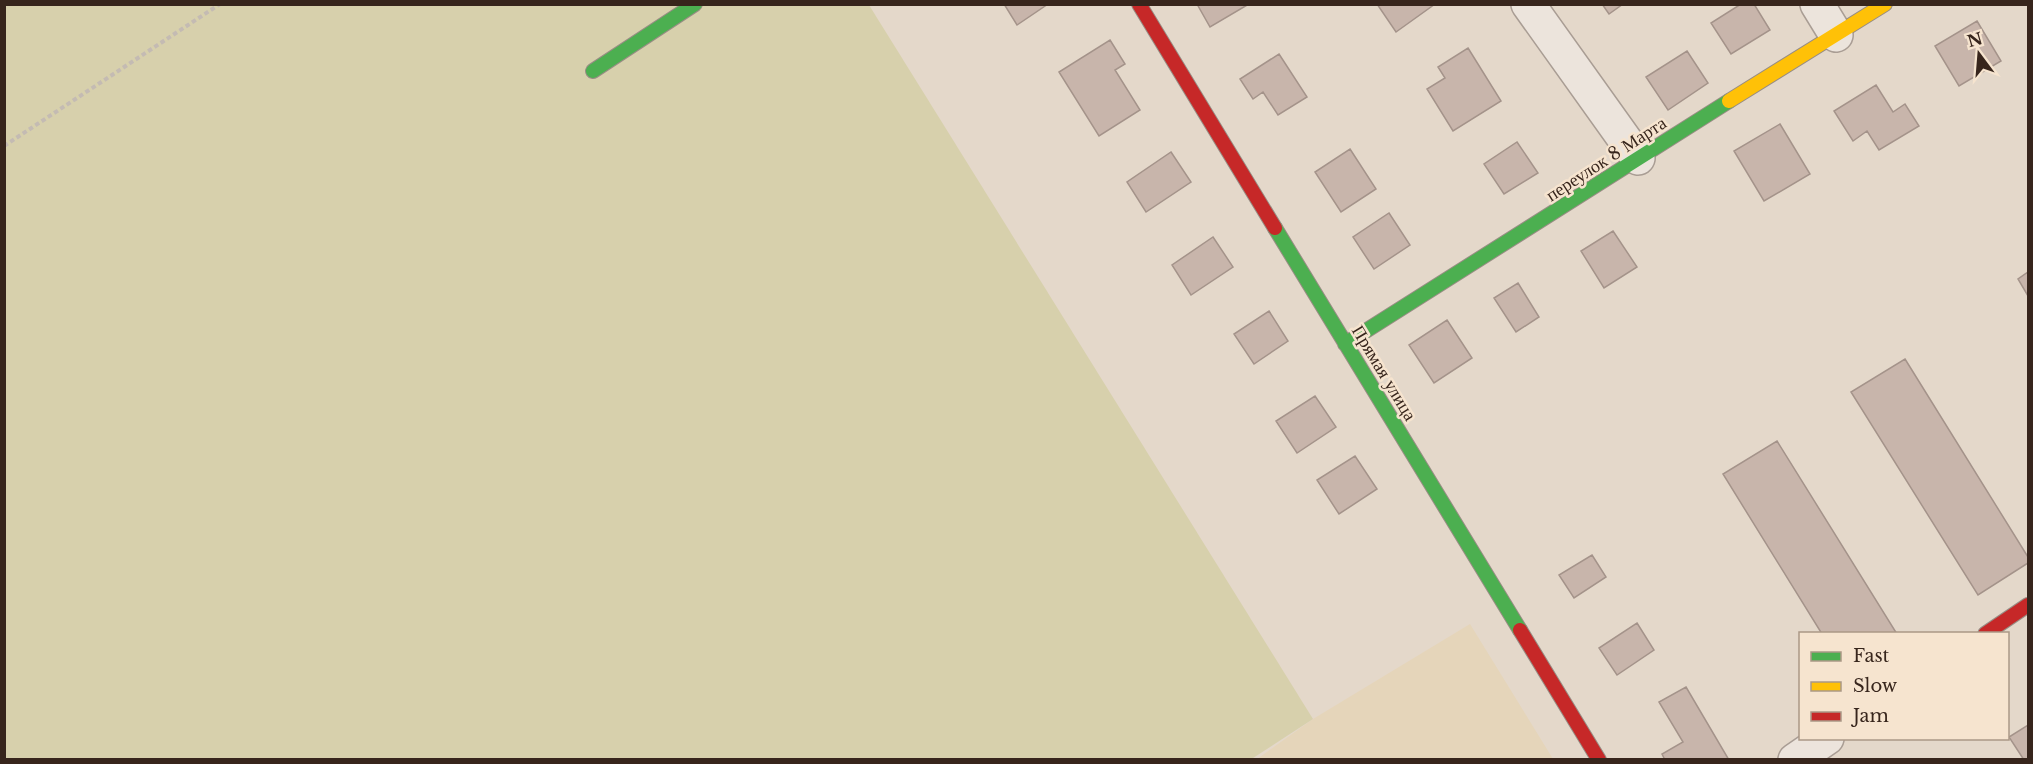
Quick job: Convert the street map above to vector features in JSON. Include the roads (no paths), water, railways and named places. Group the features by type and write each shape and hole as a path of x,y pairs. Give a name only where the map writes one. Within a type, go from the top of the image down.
{"street":[{"path":"593,70 695,4"},
{"name":"Прямая улица","path":"1139,4 1599,759"},
{"path":"1528,4 1638,158"},
{"path":"1817,4 1836,35"},
{"name":"переулок 8 Марта","path":"1345,344 1885,4"},
{"path":"1986,632 2028,604"},
{"path":"1795,759 1824,740"}]}
